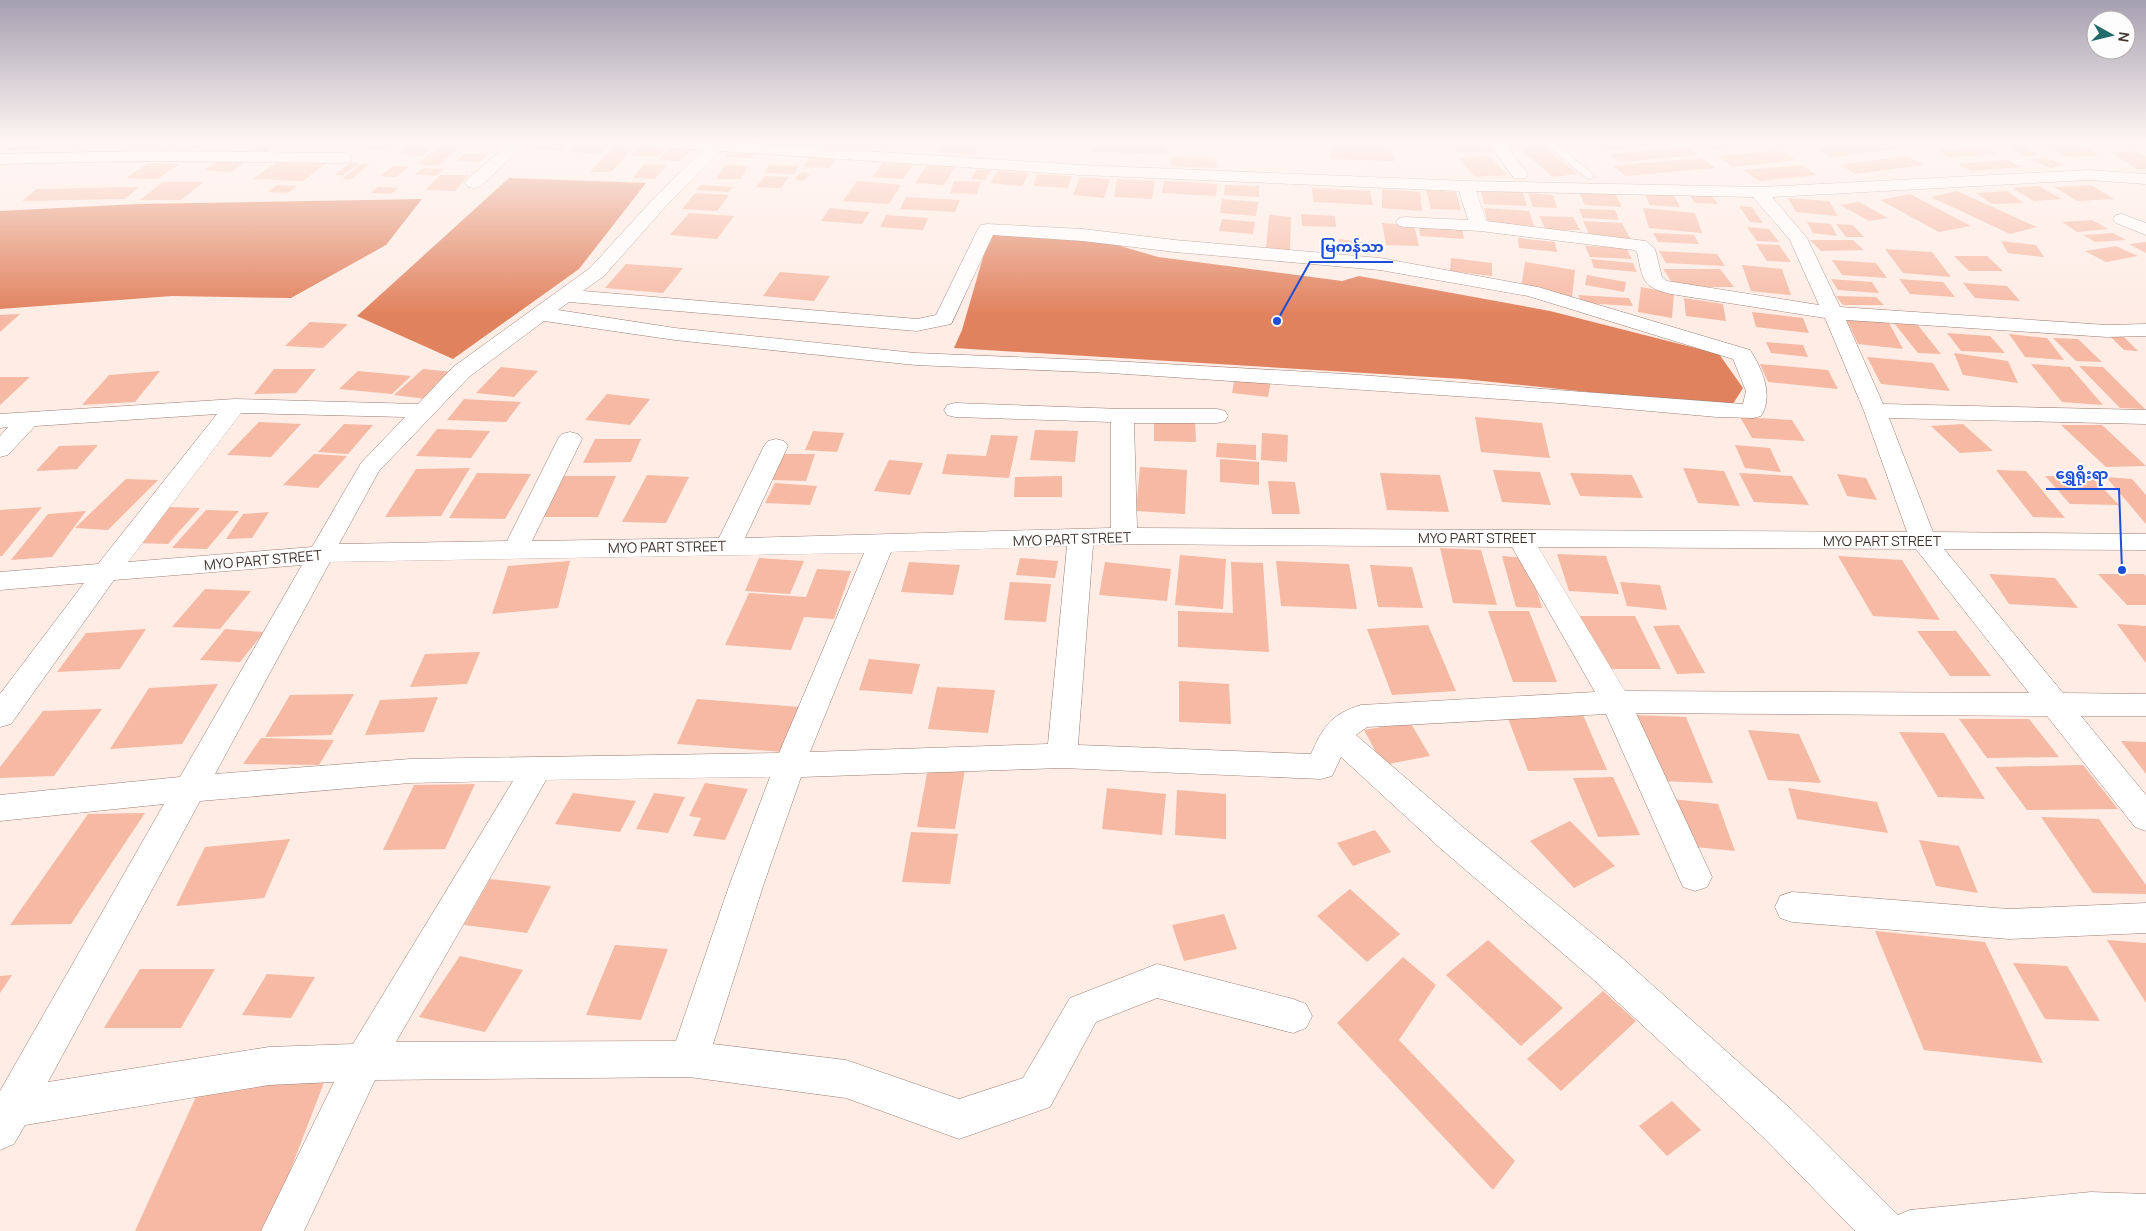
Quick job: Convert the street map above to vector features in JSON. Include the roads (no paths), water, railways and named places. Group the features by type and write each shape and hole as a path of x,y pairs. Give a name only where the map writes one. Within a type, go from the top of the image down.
{"street":[{"path":"6,1118 369,468 461,372 567,296 597,272 663,199"},
{"path":"1470,199 1480,226"},
{"path":"1765,199 1798,238 1833,313 1874,411 1923,541 2146,818"},
{"path":"2122,219 2146,230"},
{"path":"1405,222 1480,226 1639,245 1646,249 1654,280 1660,285 1833,313 2107,331 2146,330"},
{"path":"541,314 675,334 915,359 1111,367 1346,381 1559,396 1717,410 1753,411 1758,391 1742,355 1531,291 1380,264 1174,246 1024,230 987,228 944,320 917,325 567,296"},
{"path":"0,421 235,406 424,411"},
{"path":"0,716 106,572 235,406"},
{"path":"955,410 1122,416 1217,416"},
{"path":"1874,411 2146,417"},
{"path":"1122,416 1124,536"},
{"path":"0,450 29,419"},
{"path":"515,550 570,439"},
{"path":"728,546 776,446"},
{"name":"MYO PART STREET","path":"0,581 352,552 881,544 1081,539 1124,536 2146,542"},
{"path":"1521,538 1616,702 1694,877"},
{"path":"1062,756 1081,539"},
{"path":"689,1059 746,886 790,764 881,544"},
{"path":"0,808 190,789 410,771 790,764 1062,756 1321,767 1335,734 1361,716 1616,702 2146,705"},
{"path":"1335,734 1452,838 1608,969 1777,1123 1885,1231"},
{"path":"282,1231 364,1062 537,768"},
{"path":"1792,907 2009,924 2146,918"},
{"path":"6,1118 269,1066 414,1060 689,1059 846,1078 959,1119 1036,1093 1083,1010 1156,981 1294,1016"},
{"path":"1910,1231 2091,1213 2146,1215"}],"place":[{"name":"မြကန်သာ","path":"1277,321"},
{"name":"ရွှေရိုးရာ","path":"2122,570"}]}
